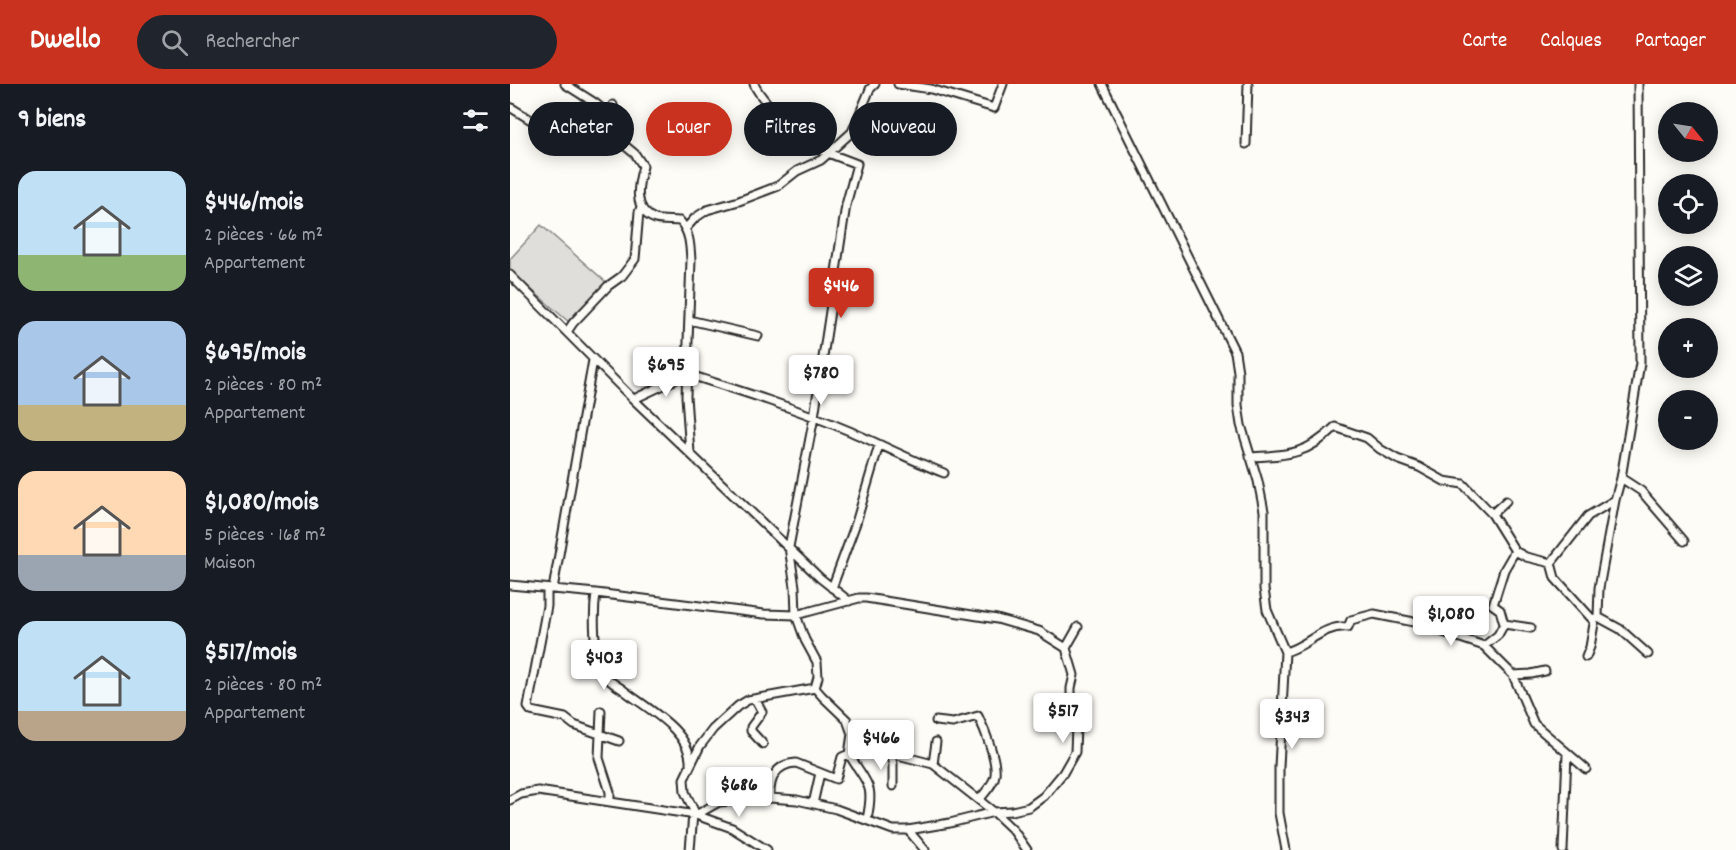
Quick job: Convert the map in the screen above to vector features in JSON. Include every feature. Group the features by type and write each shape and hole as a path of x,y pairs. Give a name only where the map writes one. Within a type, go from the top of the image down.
{"street":[{"path":"565,84 593,102"},
{"path":"754,84 764,102"},
{"path":"837,145 852,132 870,89 875,84"},
{"path":"898,84 931,89 994,108 1003,84"},
{"path":"1102,84 1235,352 1241,425 1258,481 1264,511 1265,600 1267,610 1288,651 1279,767 1279,813 1286,850"},
{"path":"1246,144 1248,84"},
{"path":"1586,657 1597,618 1599,588 1621,478 1640,363 1638,84"},
{"path":"510,107 528,118"},
{"path":"567,332 573,323 608,286 622,276 635,260 641,207 638,186 643,166 634,153"},
{"path":"686,228 707,210 778,186 797,171 821,160 824,156"},
{"path":"815,688 818,663 805,640 796,615 795,587 789,547 814,417 846,205 857,164 835,156"},
{"path":"641,207 654,218 680,221 686,228 690,241 687,374 690,453"},
{"path":"510,275 593,360 832,588 849,601"},
{"path":"689,320 758,336"},
{"path":"593,360 528,707 531,711 565,718 574,725 619,741"},
{"path":"634,399 687,374 814,417 944,473"},
{"path":"1250,457 1302,451 1320,442 1335,426 1367,438 1397,459 1444,481 1463,484 1492,514 1515,551 1526,557 1551,563"},
{"path":"832,588 856,523 879,445"},
{"path":"1621,478 1641,491 1684,541"},
{"path":"1551,563 1588,516 1615,500"},
{"path":"1492,514 1506,501"},
{"path":"1484,646 1498,635 1504,624 1500,610 1493,605 1504,570 1515,551"},
{"path":"1551,563 1555,578 1593,620 1597,618 1620,629 1648,654"},
{"path":"510,585 596,593 753,613 796,615 859,598 878,599 997,619 1039,631 1066,648 1074,675 1071,700 1081,715 1076,726 1075,752 1063,773 1044,796 1029,807 908,830 893,830 867,819 797,800 770,798 719,802 695,814"},
{"path":"596,593 594,630 604,674 640,704 663,718 688,747 690,764"},
{"path":"1288,651 1318,633 1336,626 1348,627 1351,620 1374,614 1414,622 1484,646 1512,675 1534,724 1586,769"},
{"path":"1504,624 1531,628"},
{"path":"1066,648 1078,627"},
{"path":"1512,675 1545,671"},
{"path":"690,850 695,814 685,792 684,778 700,746 724,717 748,700 815,688"},
{"path":"815,688 847,720 852,734 849,754 872,793 867,819"},
{"path":"755,699 762,712 751,727 751,732 763,744"},
{"path":"601,711 599,759 610,792 609,801"},
{"path":"936,721 953,723 978,716 990,747 995,774 980,799"},
{"path":"852,734 890,753 933,764 980,799 1013,830 1027,850"},
{"path":"933,764 936,742"},
{"path":"890,753 893,764 893,786"},
{"path":"770,798 770,781 774,774 790,763 796,763 836,779 842,757 849,754"},
{"path":"1563,850 1567,754"},
{"path":"813,804 820,773"},
{"path":"510,800 521,794 538,791 695,814 732,828 767,850"},
{"path":"908,830 925,850"}],"shaded area":[{"path":"541,225 606,282 570,323 510,271 510,259"}]}
